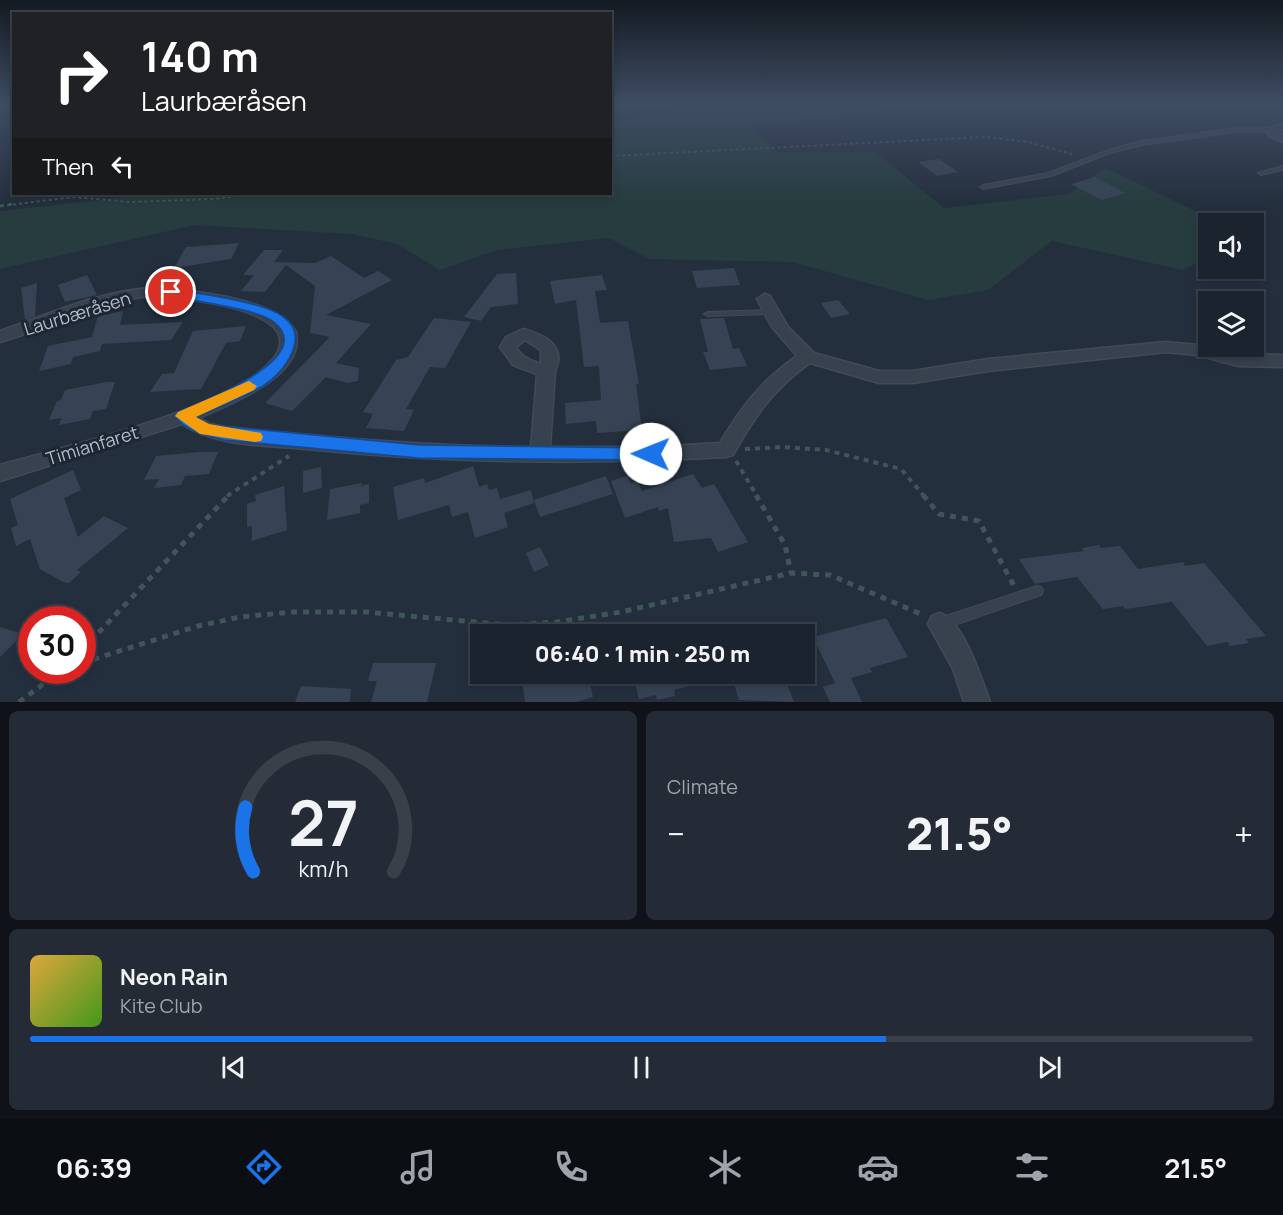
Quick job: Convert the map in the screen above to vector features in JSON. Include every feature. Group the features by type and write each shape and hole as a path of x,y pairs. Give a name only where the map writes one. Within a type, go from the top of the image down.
{"street":[{"name":"Laurbæråsen","path":"0,337 102,303 146,293 193,295 278,318 288,330 290,345 278,365 259,382 183,416"},
{"path":"767,305 790,341 808,357 879,377 913,377 988,365 1166,347 1197,350 1238,360 1283,361"},
{"path":"183,416 205,430 225,434 430,452 651,454 726,450 760,393 780,375 808,357"},
{"path":"540,453 546,371"},
{"name":"Timianfaret","path":"0,473 183,416"},
{"path":"940,624 963,663 977,702"}],"lane":[{"path":"983,187 1049,175 1142,143 1180,138"},
{"path":"1261,173 1283,168"},
{"path":"708,314 767,305"},
{"path":"940,624 1037,591"}],"path":[{"path":"612,156 969,138"},
{"path":"991,138 1028,142 1092,159"},
{"path":"0,206 74,197 130,202 214,199 245,195"},
{"path":"96,635 210,512 231,493 292,454 302,441"},
{"path":"726,450 806,448 901,468 939,514 979,521 1020,597"},
{"path":"726,450 742,468 785,545 791,573"},
{"path":"96,659 198,626 240,616 293,612 366,612 508,625 557,622 621,612 791,573 830,575 902,604 940,624"},
{"path":"19,702 43,684"}],"green space":[{"path":"612,138 762,138 777,152 875,152 944,208 1068,194 1106,168 1199,213 1198,262 1183,270 1052,241 988,290 928,300 792,262 649,259 609,238 497,250 440,270 397,244 351,234 195,225 0,269 0,211 143,195 612,195"}],"building":[{"path":"939,159 958,172 937,176 918,162"},
{"path":"1095,177 1125,193 1102,200 1071,184"},
{"path":"239,243 231,259 174,268 186,247"},
{"path":"264,250 283,250 274,262 315,263 331,256 364,278 378,271 392,280 326,315 371,324 336,363 359,368 358,381 347,383 326,377 292,411 265,403 330,337 310,333 315,286 286,265 265,292 241,291 254,275 243,275"},
{"path":"734,268 740,285 697,288 692,271"},
{"path":"516,273 518,304 491,307 481,321 464,317 497,274"},
{"path":"87,275 97,295 65,302 58,285"},
{"path":"602,275 607,290 595,291 600,323 628,321 639,384 636,384 642,430 597,433 596,421 566,424 565,403 601,400 599,366 584,367 576,300 555,304 550,281"},
{"path":"37,283 35,316 25,320 21,288"},
{"path":"838,300 850,314 831,318 821,303"},
{"path":"123,311 120,325 183,322 171,340 102,344 100,351 73,357 71,364 39,371 48,346 92,337 98,316"},
{"path":"434,318 471,322 445,368 430,367 406,409 414,410 404,431 366,428 373,414 363,412 396,360 408,357"},
{"path":"724,318 733,349 739,348 747,366 710,370 703,352 708,352 700,319"},
{"path":"246,326 240,341 226,343 201,389 150,392 162,374 174,373 193,331"},
{"path":"115,382 106,409 93,411 90,419 59,425 62,418 49,420 57,401 61,400 65,390"},
{"path":"218,452 209,474 185,476 181,485 154,488 159,479 144,480 156,456"},
{"path":"473,466 479,487 487,484 489,490 497,488 500,499 531,490 534,503 504,513 508,527 475,538 468,512 452,517 449,505 398,520 393,487 424,478 425,483"},
{"path":"321,467 322,488 303,493 303,471"},
{"path":"73,470 81,490 64,498 78,537 104,516 128,528 77,570 81,572 69,583 40,569 30,539 16,546 11,528 18,525 10,499"},
{"path":"693,474 702,488 714,484 748,542 718,552 711,538 674,542 668,508 659,511 658,507 625,518 611,481 627,476 631,483 637,481 642,491"},
{"path":"606,476 613,494 540,517 534,500"},
{"path":"362,483 361,486 369,484 369,503 360,505 360,513 327,520 330,489"},
{"path":"284,486 287,530 252,541 252,526 247,527 247,504 256,501 255,495"},
{"path":"1099,545 1101,548 1120,546 1138,569 1183,562 1185,566 1204,563 1266,636 1246,639 1249,643 1230,646 1227,642 1207,646 1172,602 1126,609 1123,606 1103,609 1077,577 1035,584 1019,559 1084,551 1082,548"},
{"path":"540,547 549,565 534,572 526,553"},
{"path":"886,618 908,657 870,668 872,672 851,678 862,702 830,702 823,687 835,683 815,641 815,636"},
{"path":"0,627 18,632 18,639 0,657"},
{"path":"373,663 436,663 427,702 371,702 377,681 368,681"},
{"path":"523,684 590,684 593,697 576,702 525,702"},
{"path":"635,684 697,684 674,690 675,696 657,700 656,695 639,699"},
{"path":"734,684 787,684 794,702 739,700"},
{"path":"301,686 351,689 350,702 295,702"}],"slow traffic":[{"path":"249,386 183,416 205,430 255,437"}],"route":[{"path":"171,292 193,295 278,318 288,330 290,345 278,365 259,382 183,416 205,430 225,434 419,452 651,454"}]}
